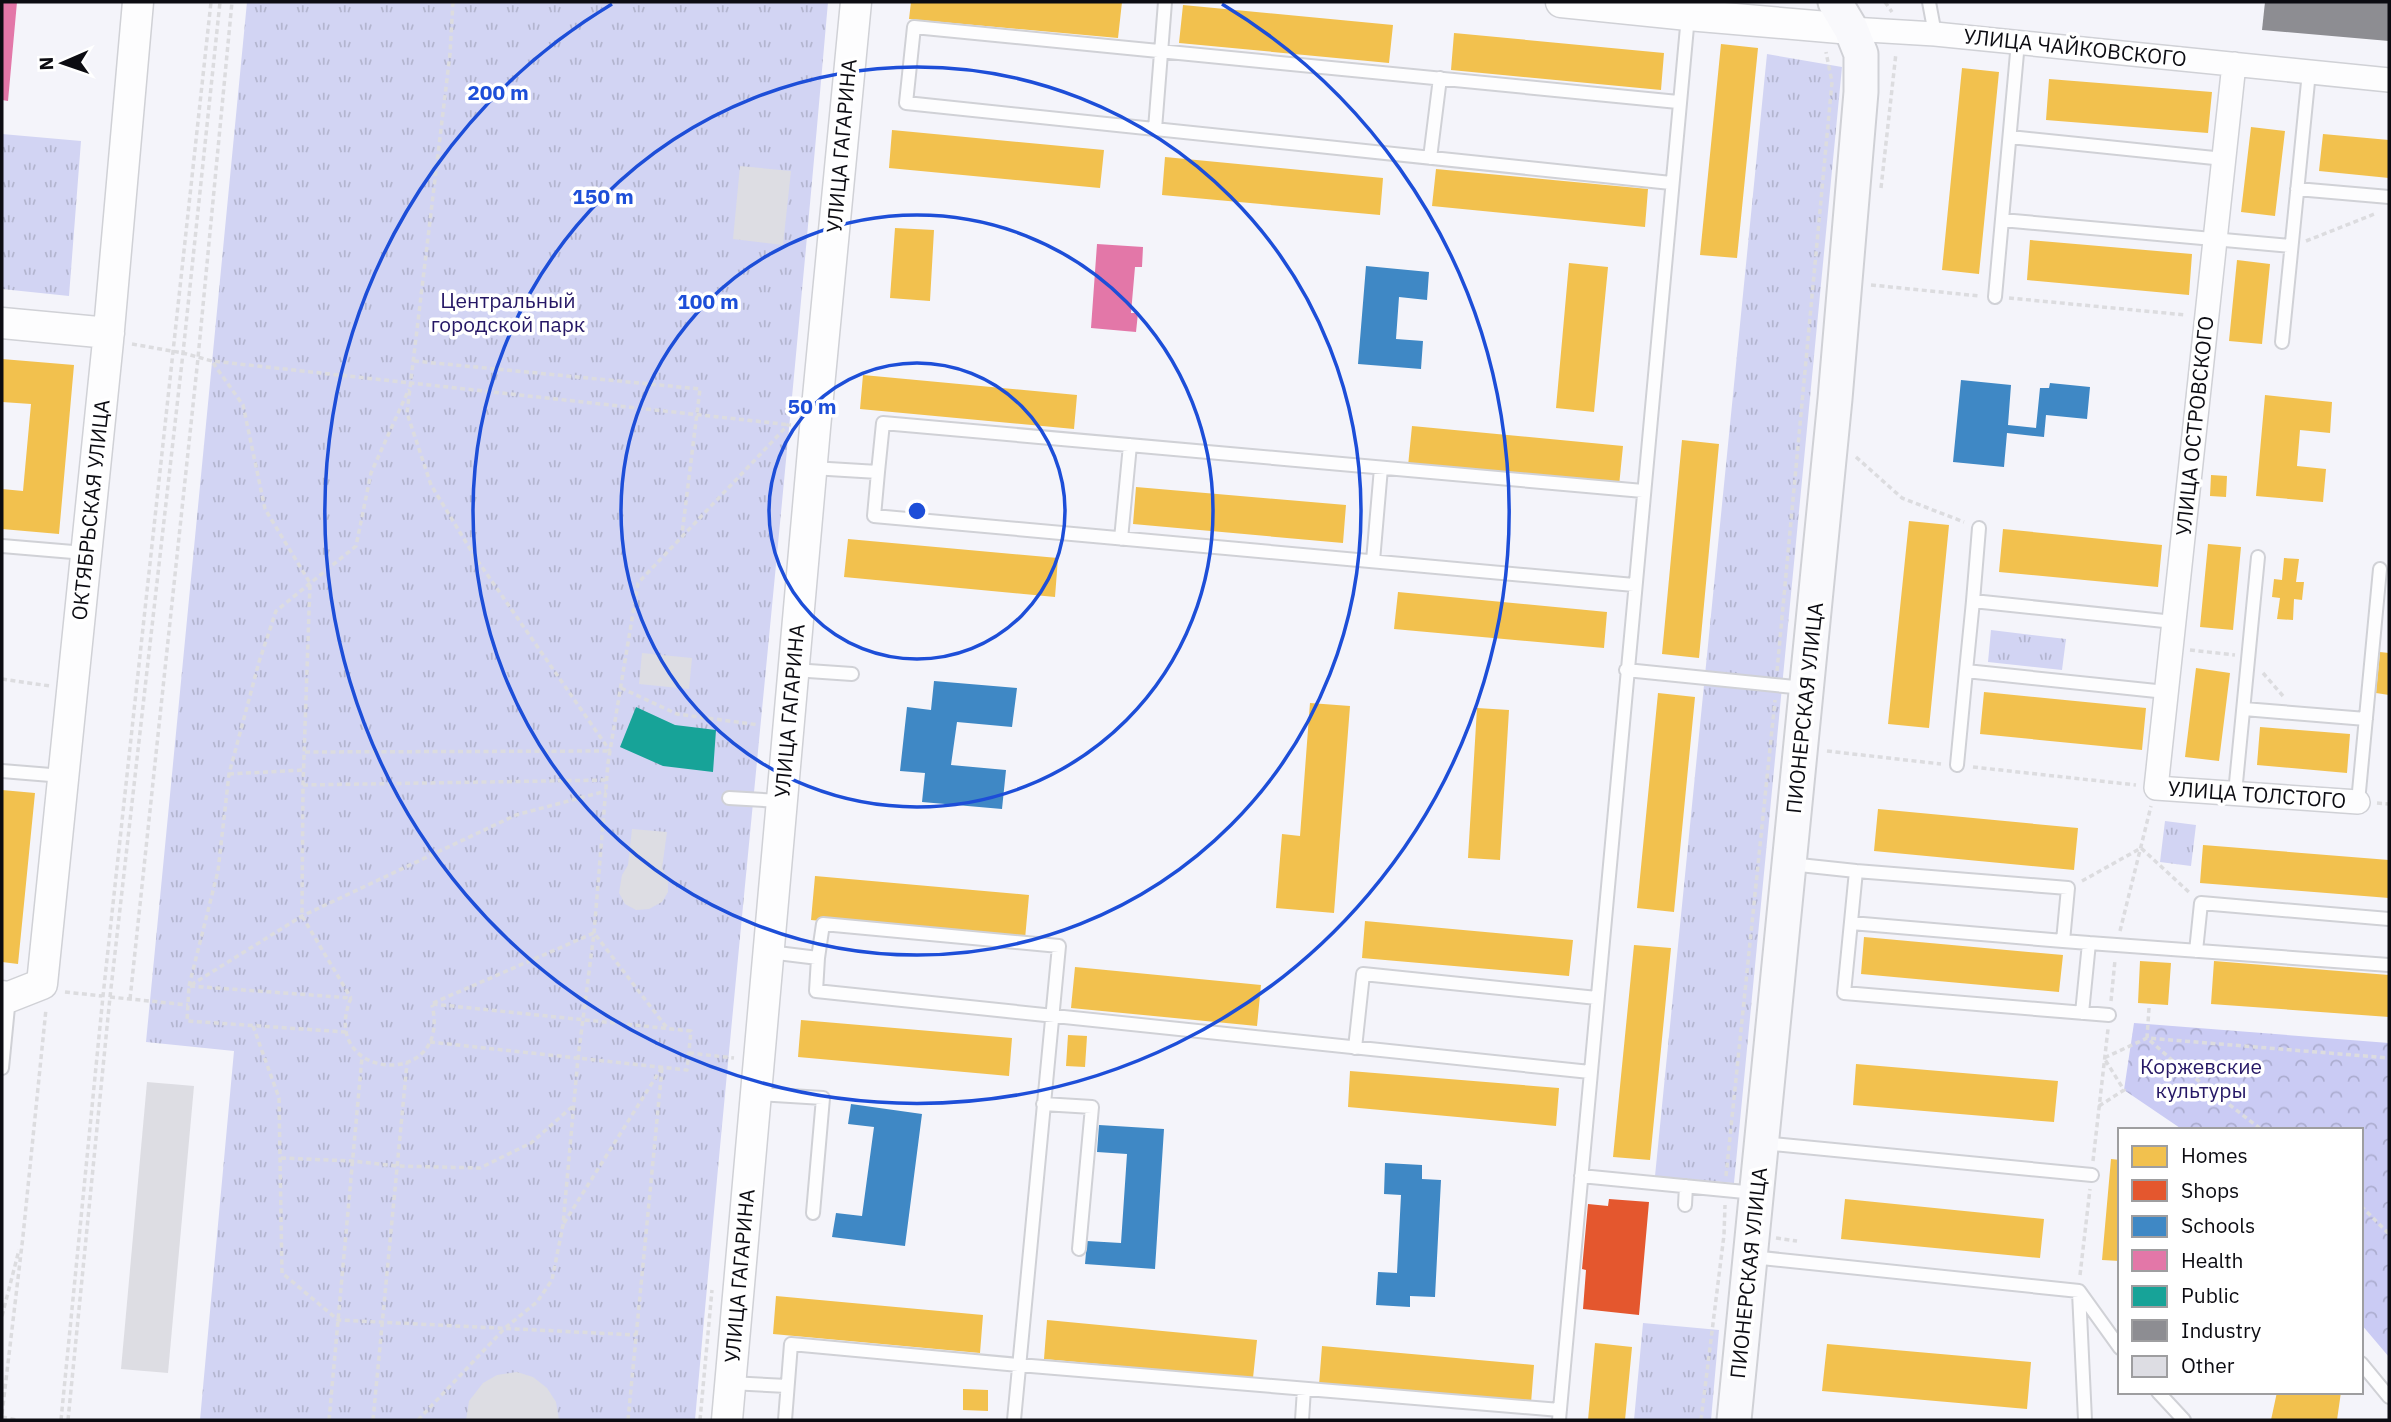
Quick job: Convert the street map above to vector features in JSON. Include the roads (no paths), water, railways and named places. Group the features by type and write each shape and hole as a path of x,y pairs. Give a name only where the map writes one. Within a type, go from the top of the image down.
{"main road":[{"name":"ПИОНЕРСКАЯ УЛИЦА","path":"1734,1420 1760,1247 1741,1192 1763,1143 1789,864 1791,687 1842,333 1861,92 1861,54 1843,15"}],"street":[{"name":"ОКТЯБРЬСКАЯ УЛИЦА","path":"5,997 42,984 86,553 116,337 138,2"},
{"name":"УЛИЦА ГАГАРИНА","path":"727,1420 812,468 802,426 856,2"},
{"name":"УЛИЦА ЧАЙКОВСКОГО","path":"1561,2 1761,21 1843,15 1935,34 2389,80"},
{"path":"1761,21 1782,14 1795,2"},
{"name":"УЛИЦА ОСТРОВСКОГО","path":"2156,788 2234,64"},
{"path":"2,323 116,337"},
{"name":"УЛИЦА ТОЛСТОГО","path":"2156,788 2358,802"}],"lane":[{"path":"1156,129 1166,2"},
{"path":"1929,2 1935,34"},
{"path":"785,1420 791,1344 1304,1389 1559,1415 1688,15"},
{"path":"1671,183 906,103 908,77 914,27 1678,102"},
{"path":"1995,297 2018,42"},
{"path":"2282,342 2309,72"},
{"path":"1430,158 1440,78"},
{"path":"2010,137 2224,159"},
{"path":"2297,189 2389,197"},
{"path":"2002,220 2291,246"},
{"path":"1634,585 874,516 878,472 884,423 1643,491"},
{"path":"1121,538 1130,445"},
{"path":"812,468 878,472"},
{"path":"1373,561 1381,468"},
{"path":"1957,765 1979,528"},
{"path":"2,546 86,553"},
{"path":"2235,793 2258,557"},
{"path":"2358,802 2380,569"},
{"path":"1973,601 2174,622"},
{"path":"793,670 852,674"},
{"path":"1626,670 1791,687"},
{"path":"1966,671 2166,692"},
{"path":"2244,709 2366,719"},
{"path":"2,771 63,776"},
{"path":"729,798 782,802"},
{"path":"1789,864 2068,888 2063,942"},
{"path":"1856,871 1844,993 2109,1015"},
{"path":"2196,951 2201,903 2389,919"},
{"path":"1850,923 2063,942 2389,965"},
{"path":"1014,1420 1052,1016 1059,946 822,924 816,991 1052,1016 1355,1048 1590,1072"},
{"path":"2082,1013 2089,943"},
{"path":"768,952 818,958"},
{"path":"1355,1048 1363,974 1597,998"},
{"path":"2,1068 5,997"},
{"path":"757,1094 823,1098 813,1213"},
{"path":"1044,1104 1092,1107 1079,1249"},
{"path":"1763,1143 2092,1174"},
{"path":"1581,1176 1741,1192"},
{"path":"1685,1205 1686,1186"},
{"path":"1760,1247 2079,1292 2118,1345"},
{"path":"2079,1292 2085,1420"},
{"path":"2363,1365 2389,1397"},
{"path":"730,1383 787,1386"},
{"path":"1302,1420 1304,1389"},
{"path":"2160,1394 2184,1420"}],"park label":[{"name":"Центральный городской парк","path":"508,313"},
{"name":"Коржевские культуры","path":"2201,1079"}]}
